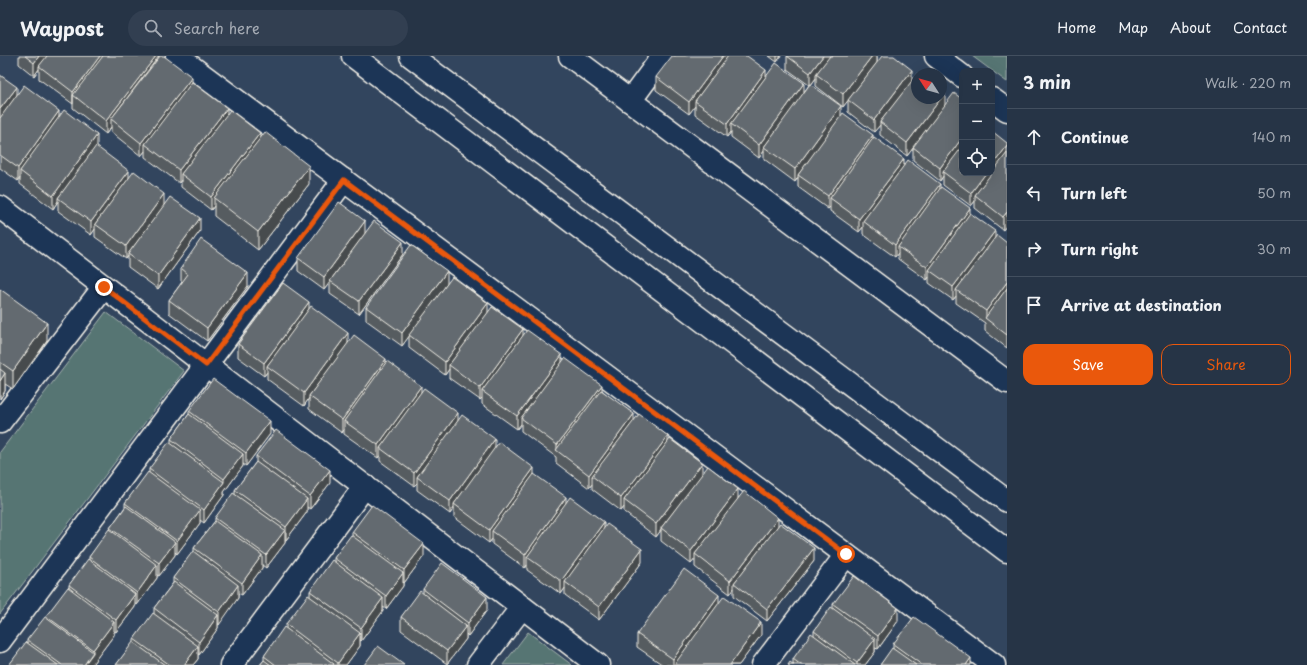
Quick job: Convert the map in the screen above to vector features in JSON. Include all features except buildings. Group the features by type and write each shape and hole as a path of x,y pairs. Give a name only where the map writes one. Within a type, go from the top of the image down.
{"street":[{"path":"177,56 994,665"},
{"path":"411,56 1007,501"},
{"path":"570,56 1007,382"},
{"path":"630,101 663,56"},
{"path":"936,56 959,74"},
{"path":"359,58 1007,551"},
{"path":"995,101 1007,110"},
{"path":"0,641 344,180"},
{"path":"0,207 598,665"},
{"path":"0,422 104,287"},
{"path":"231,665 365,486"},
{"path":"763,665 846,554"},
{"path":"478,665 522,607"}],"green space":[{"path":"972,56 1007,56 1007,82 995,73 995,68 988,68"},
{"path":"106,312 184,371 0,614 0,452"},
{"path":"528,632 572,665 503,665"}],"route":[{"path":"104,287 206,365 344,180 846,554"}]}
